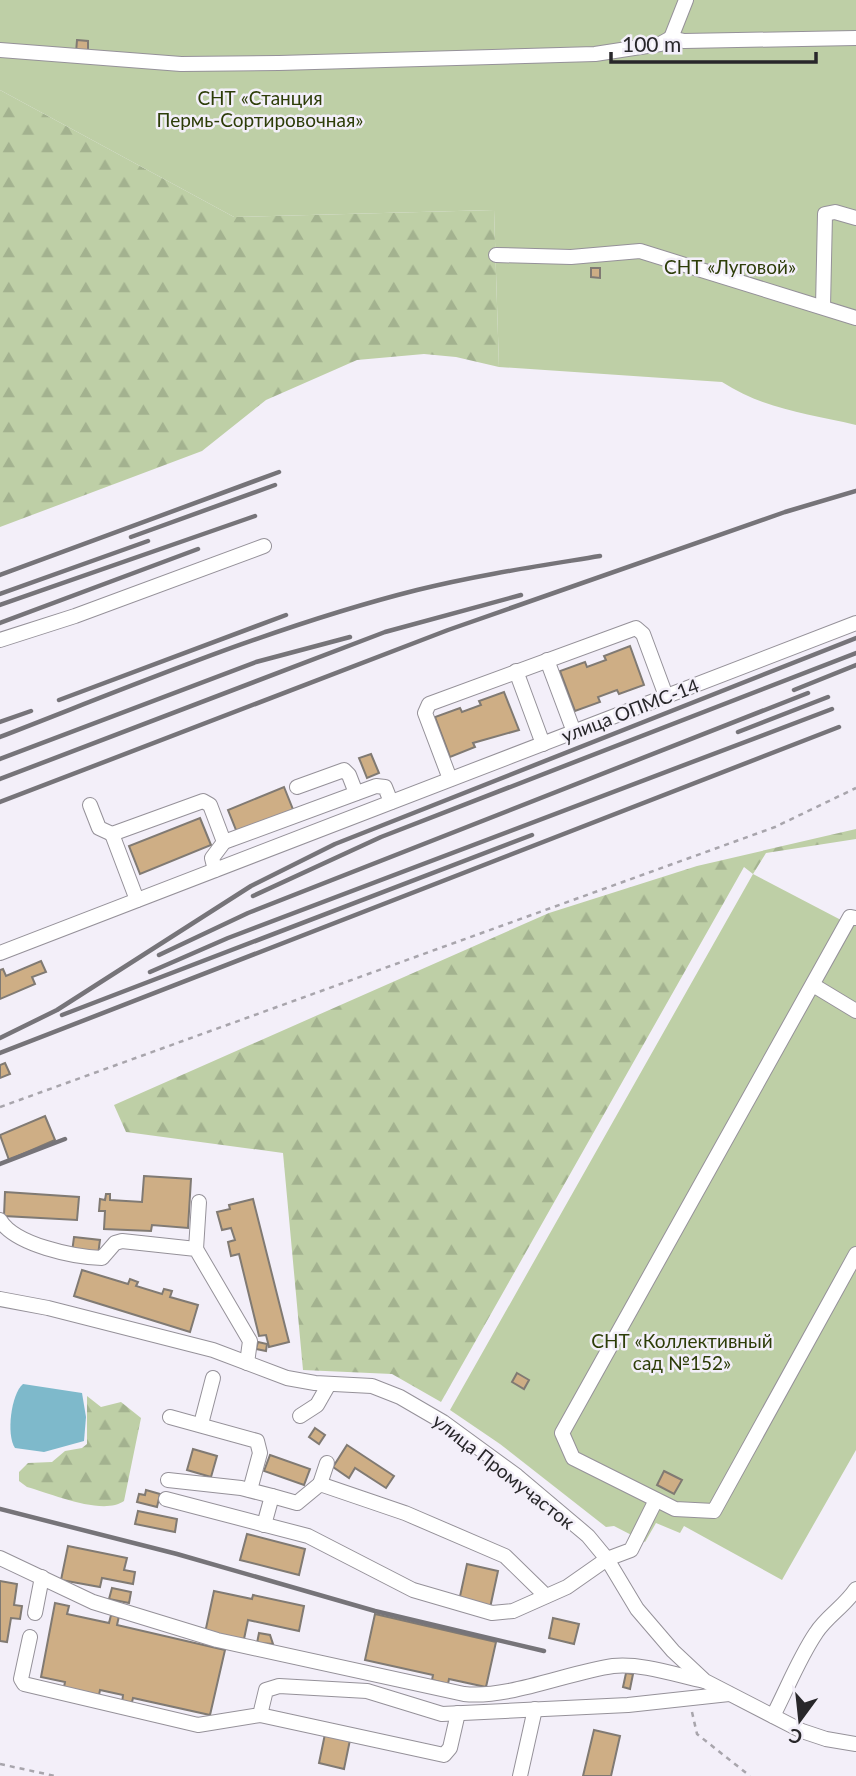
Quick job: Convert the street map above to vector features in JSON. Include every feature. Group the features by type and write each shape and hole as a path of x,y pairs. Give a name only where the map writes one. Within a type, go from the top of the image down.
{"street":[{"path":"671,38 686,0"},
{"path":"0,50 181,64 279,63 595,54 660,44 671,38 856,38"},
{"path":"823,307 825,214 835,212 856,218"},
{"path":"496,255 571,257 640,251 856,318"},
{"path":"0,640 75,617 264,546"},
{"name":"улица ОПМС-14","path":"0,953 856,623"},
{"path":"450,779 425,713 426,706 516,671 636,628 643,634 666,696"},
{"path":"547,660 574,732"},
{"path":"516,671 543,744"},
{"path":"297,787 344,771 349,775 356,793"},
{"path":"215,870 212,858 224,842 381,785 398,799"},
{"path":"112,834 203,801 210,805 224,842"},
{"path":"90,805 99,828 112,834 137,900"},
{"path":"856,918 850,917 562,1433 573,1458 675,1510 714,1511 856,1254"},
{"path":"813,985 856,1011"},
{"path":"199,1202 196,1249 250,1341 247,1363"},
{"path":"0,1220 14,1234 65,1254 102,1258 115,1243 122,1241 196,1249"},
{"name":"улица Промучасток","path":"0,1299 48,1308 213,1350 287,1378 372,1386 443,1422 517,1476 588,1536 607,1559 637,1609 673,1651 705,1681 773,1716 826,1739 856,1744"},
{"path":"201,1424 213,1378"},
{"path":"300,1416 321,1400 329,1384"},
{"path":"170,1417 257,1441 260,1453 250,1490"},
{"path":"168,1480 250,1490 297,1503 320,1484 327,1463"},
{"path":"320,1484 405,1513 505,1556 546,1596"},
{"path":"264,1525 272,1496"},
{"path":"166,1499 308,1536 400,1584 438,1599 502,1612 567,1587 607,1559 631,1550 656,1500"},
{"path":"0,1558 93,1602 217,1640 464,1694 488,1694 613,1666 635,1667 705,1681"},
{"path":"35,1613 42,1577"},
{"path":"773,1716 813,1636 822,1624 843,1607 856,1589"},
{"path":"30,1637 21,1679 29,1686 198,1725 260,1715 444,1755 450,1748 458,1713"},
{"path":"260,1715 266,1690 279,1686 368,1691 442,1714 729,1694"},
{"path":"520,1776 535,1709"}],"path":[{"path":"0,1107 775,827 856,788"},
{"path":"689,1698 696,1734 750,1776"},
{"path":"0,1764 55,1776"}],"green space":[{"name":"СНТ «Станция Пермь-Сортировочная»","path":"0,0 856,0 856,425 771,405 722,382 499,367 494,210 234,217 0,90"},
{"path":"0,90 234,217 494,210 499,367 456,357 424,354 357,360 266,400 202,451 0,527"},
{"path":"856,829 856,839 766,853 753,874 744,867 441,1402 392,1374 303,1370 283,1153 126,1132 114,1105 549,913 697,866"},
{"name":"СНТ «Коллективный сад №152»","path":"753,874 841,920 856,914 856,1450 782,1580 684,1526 680,1533 656,1523 645,1542 614,1526 606,1527 500,1444 450,1410"},
{"path":"87,1396 101,1407 121,1402 141,1418 124,1501 115,1505 77,1502 27,1487 19,1481 19,1472 28,1463 52,1462 65,1451 82,1448 87,1444"}],"water":[{"path":"23,1384 82,1393 86,1417 84,1441 44,1452 15,1448 11,1434 11,1415 15,1396"}],"building":[{"path":"77,40 88,41 88,54 76,53"},
{"path":"591,268 600,268 600,278 591,277"},
{"path":"630,646 644,685 619,694 617,690 598,697 600,702 575,711 560,671 585,662 587,667 606,660 604,656"},
{"path":"504,692 519,730 473,743 475,747 450,757 435,717 460,708 462,712 481,705 479,701"},
{"path":"371,754 379,773 367,778 359,758"},
{"path":"284,787 294,812 238,835 228,810"},
{"path":"200,818 211,845 140,874 129,846"},
{"path":"41,961 46,972 32,977 35,984 0,999 0,970 3,969 6,976"},
{"path":"5,1063 10,1074 0,1078 0,1065"},
{"path":"45,1116 55,1140 9,1160 0,1135"},
{"path":"144,1176 191,1179 188,1228 152,1225 151,1231 104,1229 105,1211 99,1211 100,1199 105,1200 106,1194 110,1194 110,1200 142,1202"},
{"path":"5,1192 79,1197 77,1220 4,1216"},
{"path":"253,1199 289,1342 269,1347 266,1335 259,1336 239,1254 231,1256 228,1242 235,1240 231,1228 222,1230 217,1212 230,1209 229,1205"},
{"path":"74,1237 100,1240 98,1255 72,1252"},
{"path":"82,1270 128,1284 130,1279 138,1282 136,1286 162,1294 164,1289 172,1291 170,1297 198,1305 190,1332 74,1296"},
{"path":"258,1342 267,1344 266,1351 256,1349"},
{"path":"517,1373 529,1380 524,1389 512,1382"},
{"path":"315,1428 325,1435 319,1444 309,1437"},
{"path":"347,1445 394,1476 386,1488 355,1468 349,1478 333,1467"},
{"path":"193,1449 217,1456 211,1477 187,1470"},
{"path":"270,1455 310,1469 304,1485 264,1471"},
{"path":"664,1471 682,1480 674,1494 657,1485"},
{"path":"146,1490 160,1494 157,1507 137,1502 139,1494 145,1495"},
{"path":"138,1511 177,1519 175,1532 135,1524"},
{"path":"247,1534 305,1549 299,1575 240,1560"},
{"path":"68,1546 127,1558 124,1570 135,1572 133,1584 102,1578 100,1587 61,1580"},
{"path":"467,1564 498,1571 490,1608 459,1601"},
{"path":"0,1581 17,1584 14,1605 22,1606 20,1619 11,1618 7,1642 0,1641"},
{"path":"112,1588 131,1592 129,1603 109,1599"},
{"path":"214,1591 252,1599 253,1595 304,1606 299,1631 248,1620 244,1639 205,1633"},
{"path":"55,1603 69,1606 67,1614 109,1623 111,1615 119,1616 117,1625 225,1650 210,1715 133,1698 131,1706 122,1703 123,1695 100,1690 98,1700 63,1692 65,1682 41,1677"},
{"path":"375,1614 496,1642 486,1687 449,1679 448,1684 432,1680 433,1675 365,1660"},
{"path":"553,1618 579,1624 574,1644 549,1638"},
{"path":"259,1633 270,1635 273,1644 257,1643"},
{"path":"626,1673 633,1674 630,1689 623,1687"},
{"path":"594,1730 620,1736 611,1776 583,1776"},
{"path":"325,1734 350,1740 344,1769 319,1763"}],"railway":[{"path":"0,575 279,472"},
{"path":"131,537 275,485"},
{"path":"0,802 448,630 785,512 856,491"},
{"path":"0,605 255,516"},
{"path":"0,594 148,541"},
{"path":"0,623 198,549"},
{"path":"0,737 206,657 364,604 462,580 600,556"},
{"path":"0,779 385,632 521,595"},
{"path":"59,700 286,615"},
{"path":"0,759 256,662 350,637"},
{"path":"0,1038 57,1010 251,886 335,844 856,638"},
{"path":"253,896 381,837 856,653"},
{"path":"794,690 856,665"},
{"path":"159,955 248,913 808,693"},
{"path":"738,732 828,697"},
{"path":"150,972 228,938 832,709"},
{"path":"0,722 31,711"},
{"path":"0,1053 839,727"},
{"path":"62,1015 532,835"},
{"path":"0,1164 65,1139"},
{"path":"0,1509 177,1554 375,1611 544,1651"}],"park label":[{"name":"СНТ «Луговой»","path":"730,266"}]}
